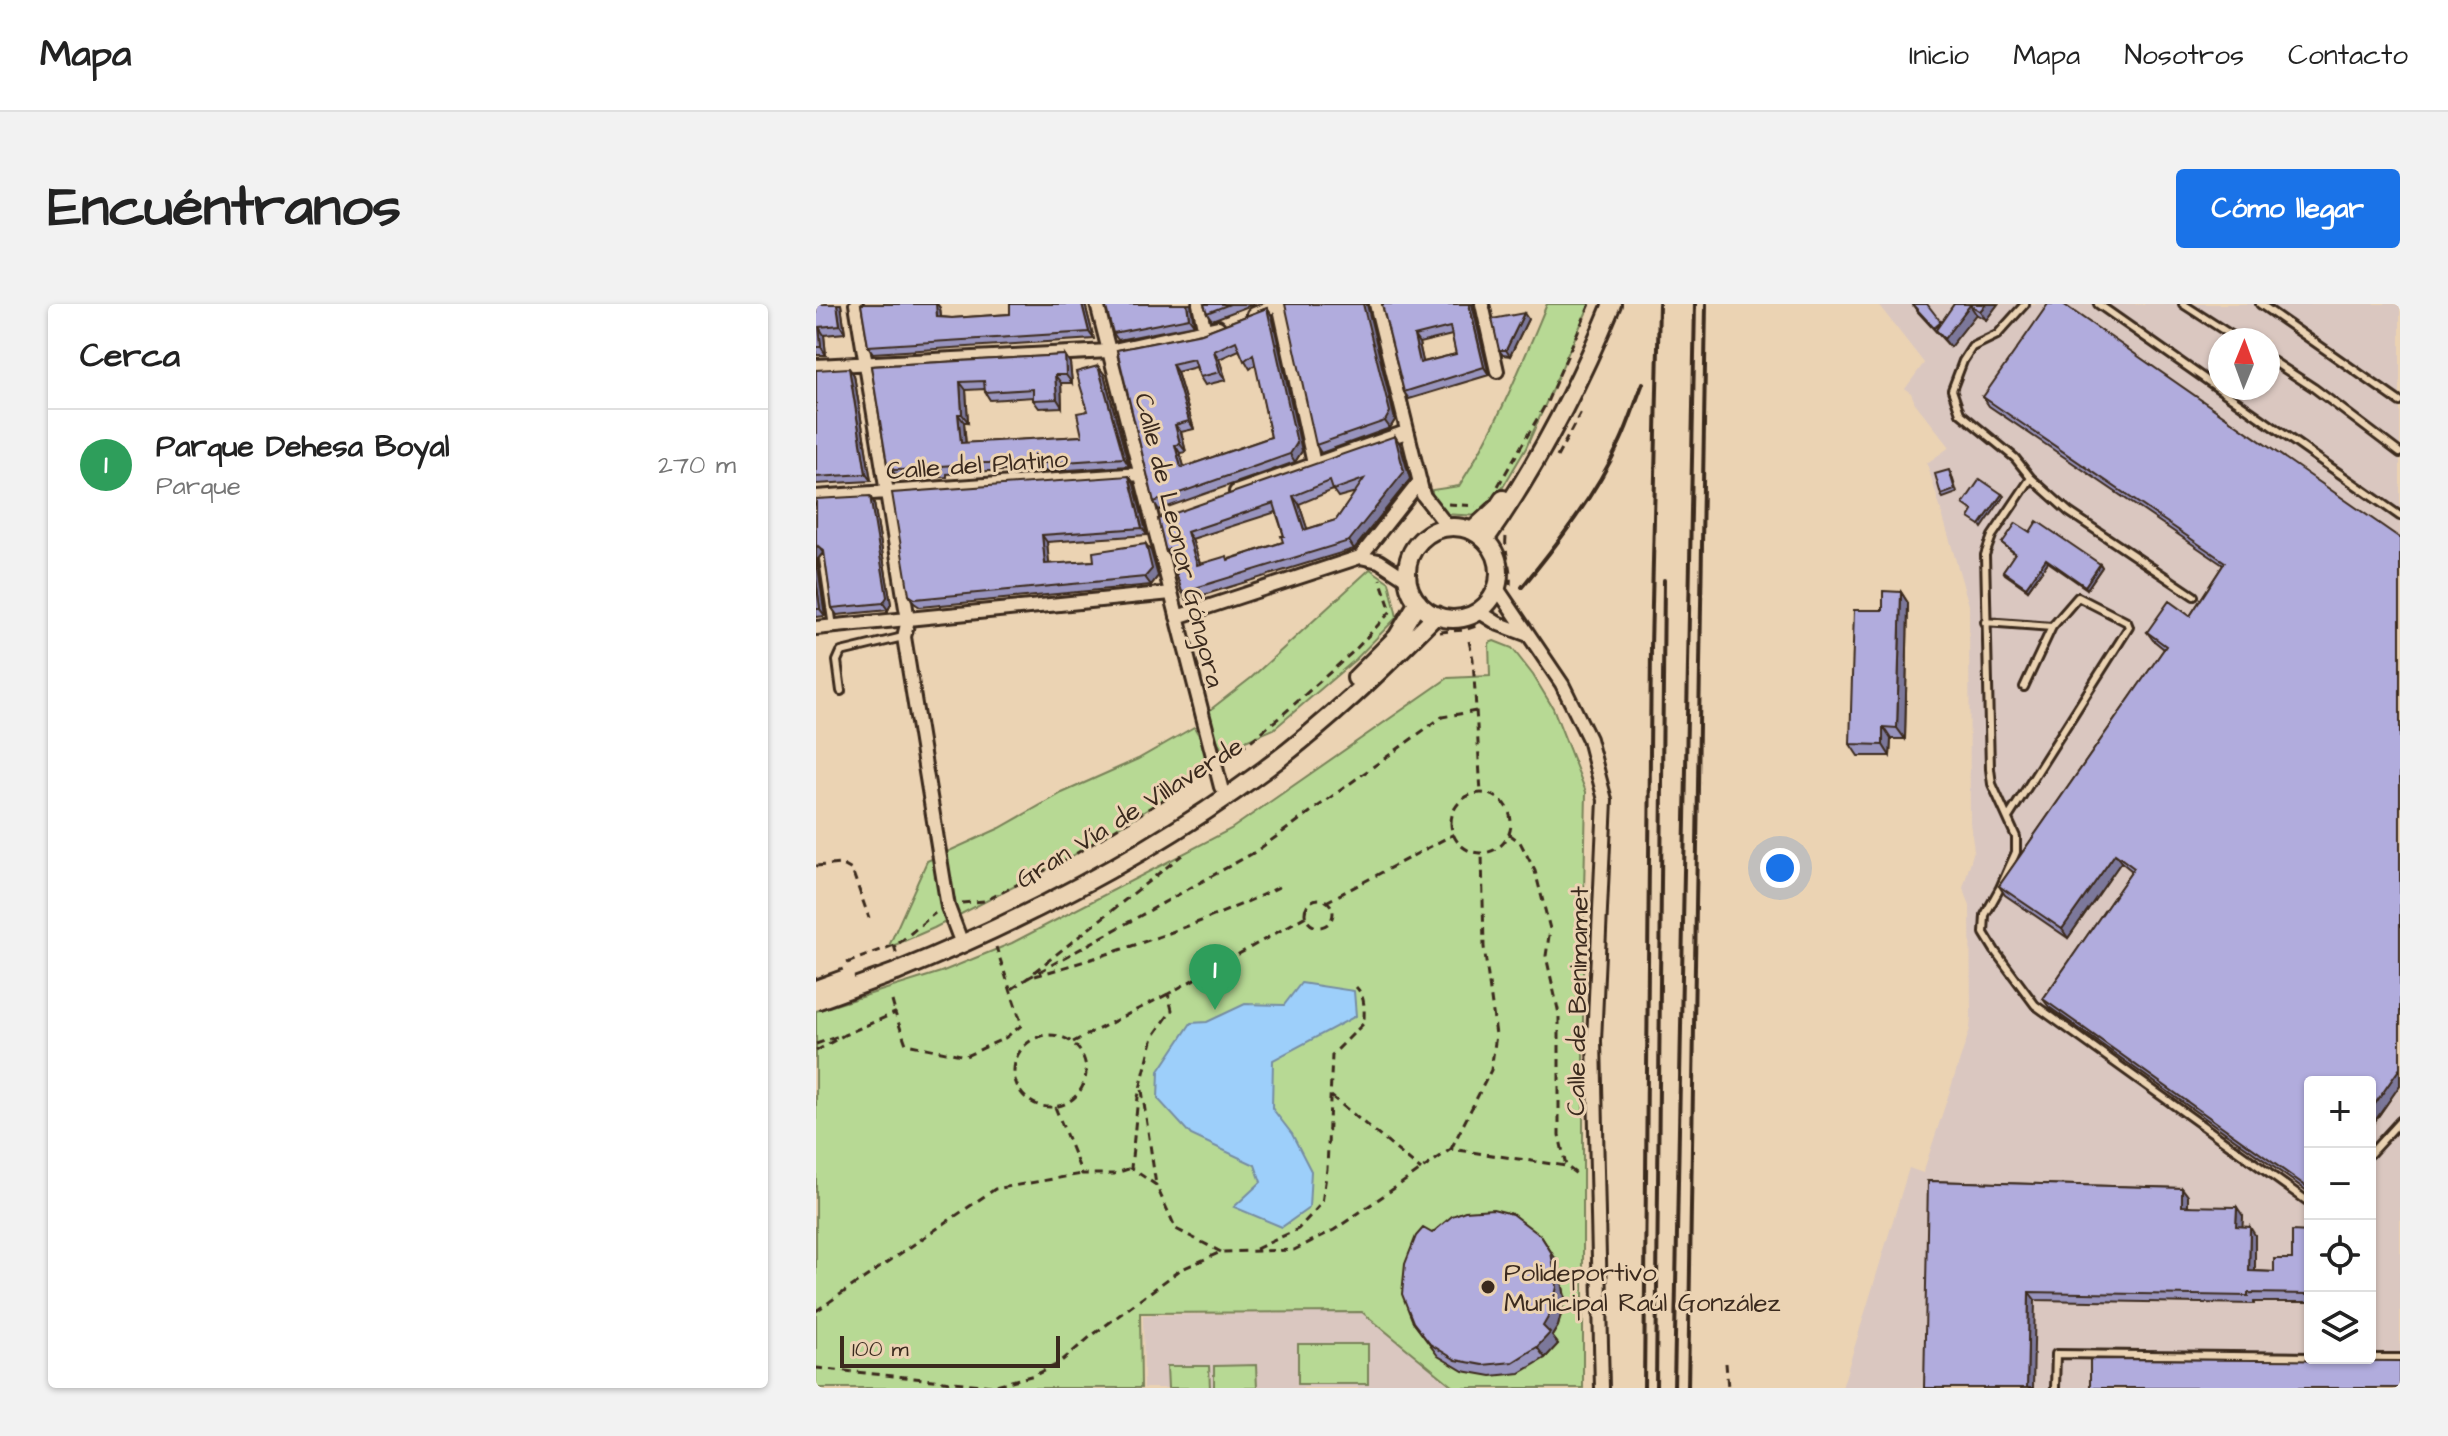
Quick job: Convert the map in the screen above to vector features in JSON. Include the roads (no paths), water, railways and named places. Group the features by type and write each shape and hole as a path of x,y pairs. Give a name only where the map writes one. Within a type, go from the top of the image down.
{"street":[{"path":"856,304 889,492 908,620 904,637 948,907 959,936"},
{"name":"Calle de Leonor Góngora","path":"1097,304 1141,474 1159,519 1171,593 1221,787"},
{"path":"1199,304 1205,332"},
{"path":"816,366 1109,351 1205,332 1279,304 1314,464"},
{"path":"1376,304 1406,432 1426,501 1448,527"},
{"path":"1482,304 1497,371"},
{"path":"1479,535 1547,444 1582,377 1610,304"},
{"path":"1224,496 1406,432"},
{"name":"Calle del Platino","path":"816,497 1141,474"},
{"path":"1360,557 1420,481"},
{"path":"1448,527 1479,535 1493,550 1502,590 1478,611 1465,617 1436,615 1418,602 1408,580 1412,551 1421,539 1448,527"},
{"path":"1177,617 1360,557 1379,561 1408,580"},
{"name":"Calle de Benimamet","path":"1502,590 1526,634 1562,684 1589,739 1605,800 1594,1041 1602,1388"},
{"path":"816,628 1171,593"},
{"name":"Gran Vía de Villaverde","path":"816,989 895,968 995,921 1094,866 1221,787 1332,702 1397,637 1418,602"},
{"path":"1478,611 1499,624 1526,634"},
{"name":"Gran Vía de Villaverde","path":"816,1001 998,929 1087,883 1201,813 1264,769 1338,710 1436,615"}],"lane":[{"path":"2025,304 1997,335 1972,347 1963,361 1952,390 1960,413 2015,458 2031,478 2069,512 2194,596"},
{"path":"2098,304 2400,516"},
{"path":"2183,304 2220,328"},
{"path":"2260,304 2400,402"},
{"path":"2280,366 2400,453"},
{"path":"2031,478 1992,536 1985,555 1990,769 1992,784 2016,837 2016,852 1985,915 1984,933 2035,1005 2304,1199"},
{"path":"823,559 833,627"},
{"path":"2008,818 2129,627 2127,622 2078,597 2052,627 2024,687"},
{"path":"1985,622 2052,627"},
{"path":"841,691 837,661 841,652 904,637"},
{"path":"2375,1148 2400,1121"},
{"path":"2055,1388 2056,1354 2304,1357"},
{"path":"2376,1358 2400,1358"}],"water":[{"path":"1301,983 1354,991 1356,1016 1273,1060 1272,1108 1292,1134 1311,1171 1309,1208 1282,1227 1234,1207 1261,1182 1255,1165 1191,1135 1158,1099 1159,1071 1191,1023 1207,1022 1245,1004 1284,1005"}],"railway":[{"path":"1644,1388 1651,647 1659,304"},
{"path":"1674,1388 1695,304"},
{"path":"1688,1388 1706,304"},
{"path":"1522,587 1563,535 1599,481 1623,435 1643,383"},
{"path":"1656,1388 1664,580"}],"place":[{"name":"Parque Dehesa Boyal","path":"1215,1010"},
{"name":"Polideportivo Municipal Raúl González","path":"1488,1287"}]}
